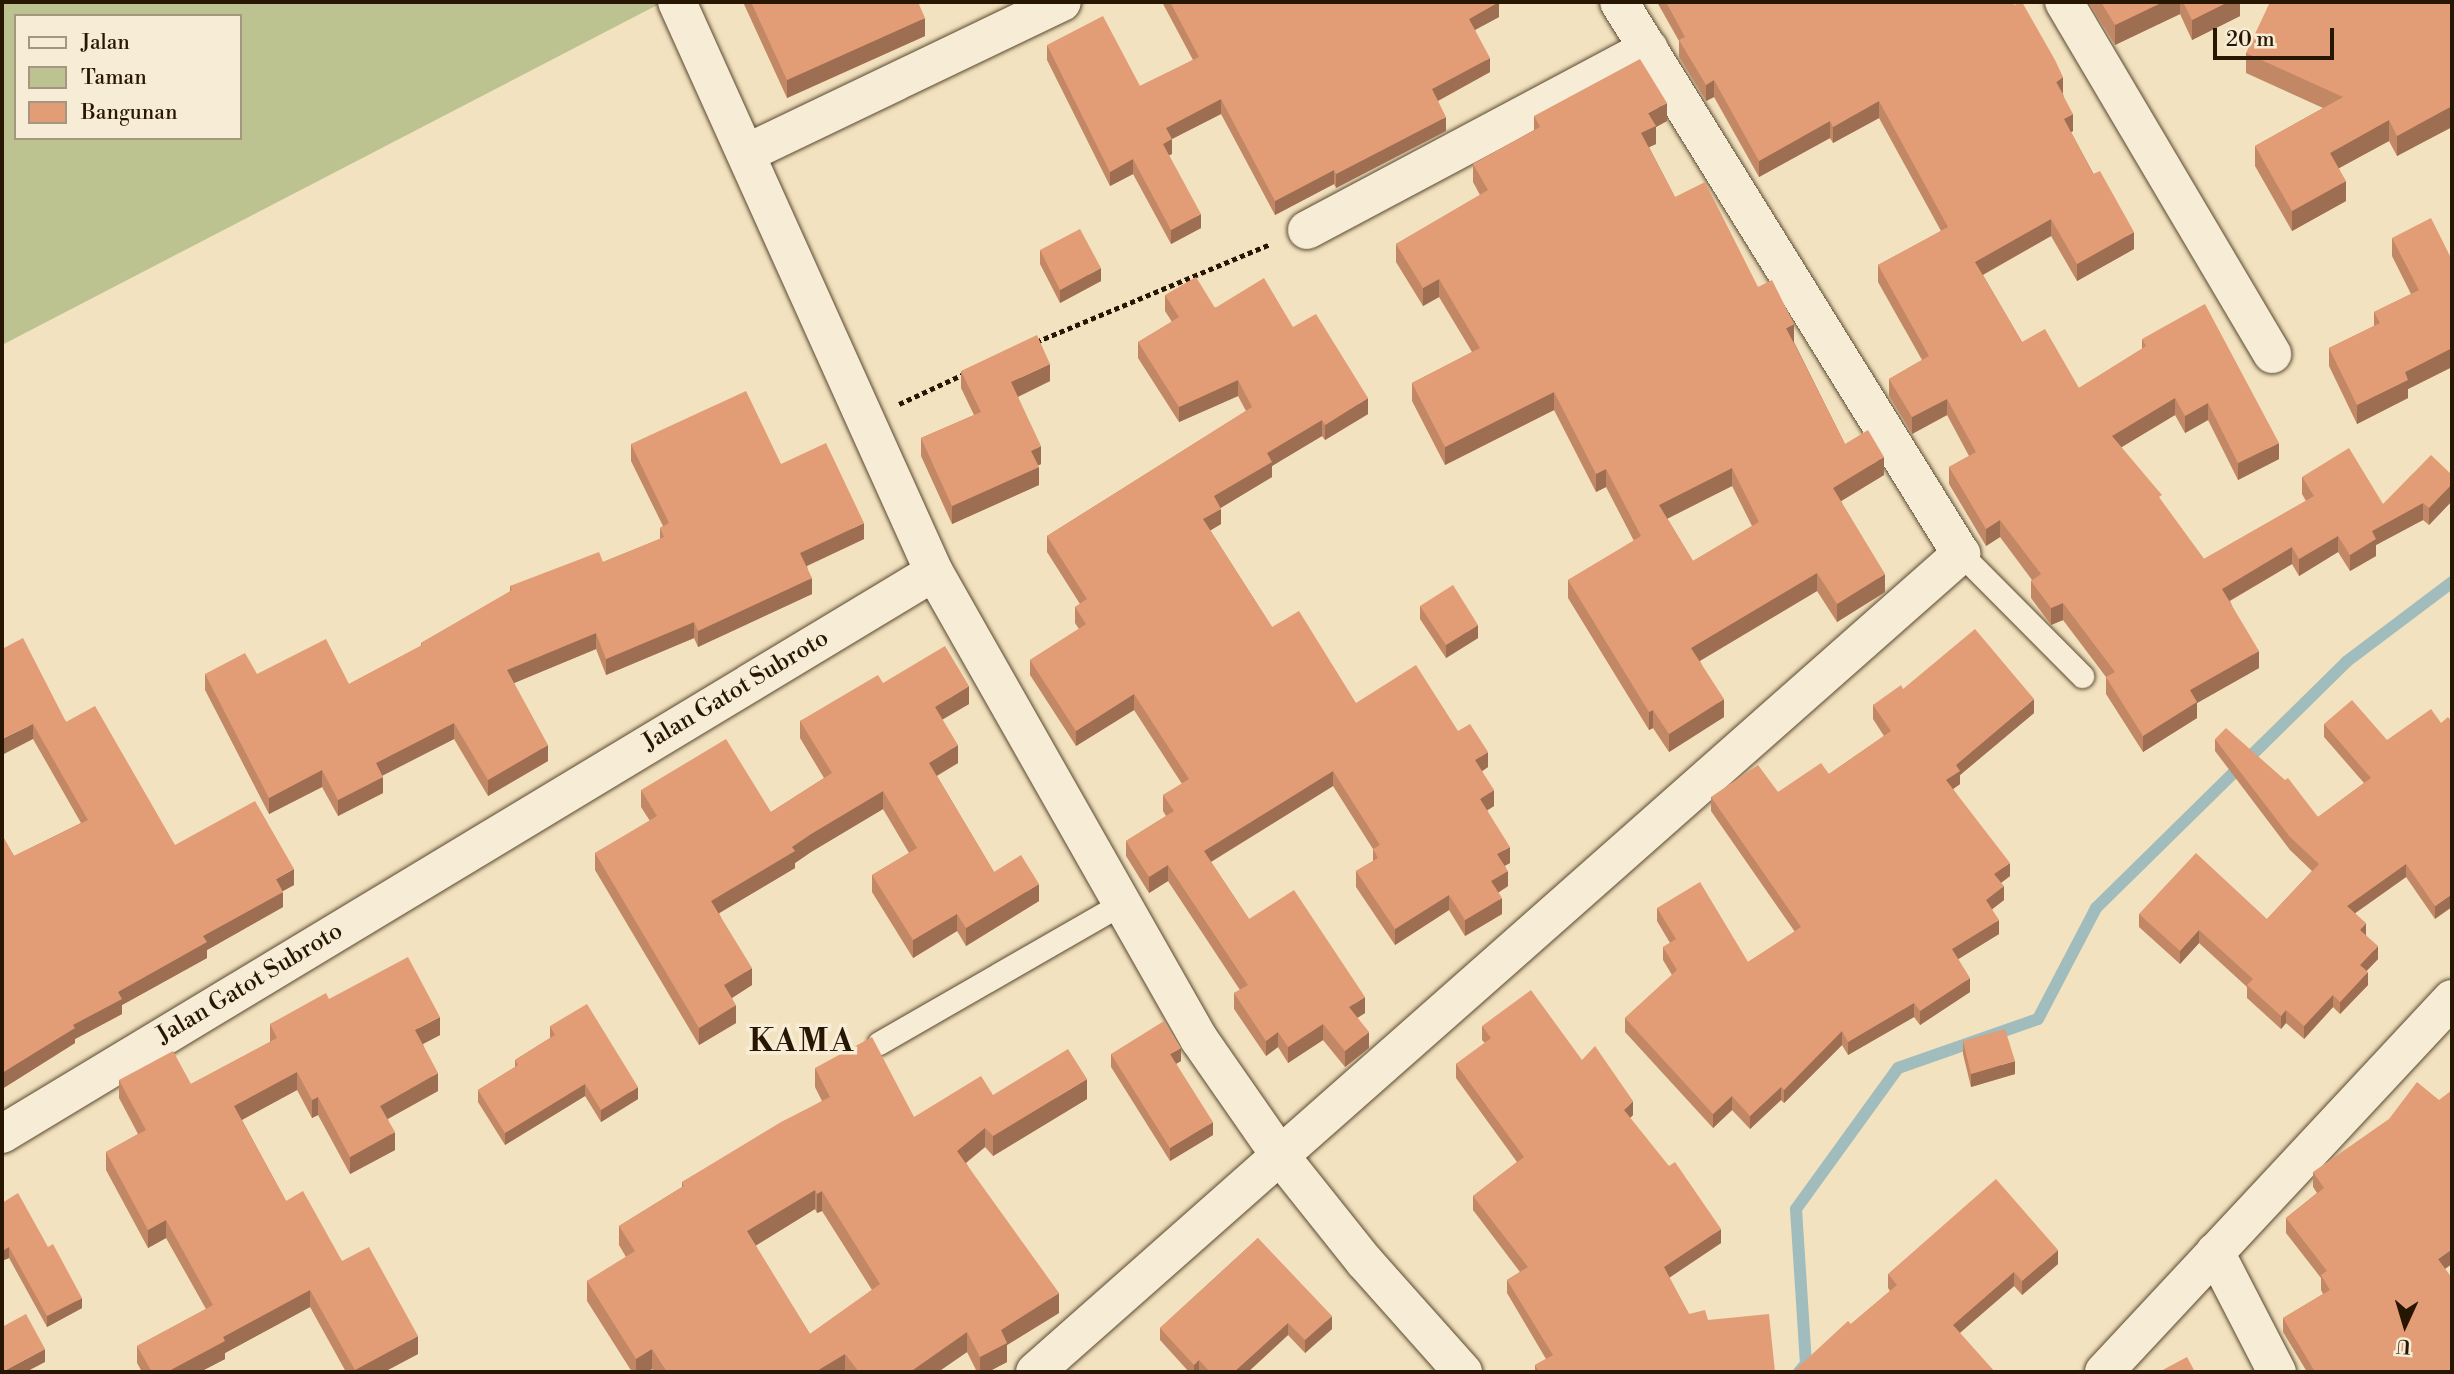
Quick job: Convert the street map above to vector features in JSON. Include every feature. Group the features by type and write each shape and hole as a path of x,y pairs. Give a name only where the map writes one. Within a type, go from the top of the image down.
{"street":[{"path":"677,2 934,572 1199,1039 1282,1157 1364,1261 1464,1372"},
{"path":"747,153 1062,2"},
{"path":"1035,1372 1282,1157 1961,554 1619,2"},
{"path":"2064,2 2272,354"},
{"path":"1307,230 1649,48"},
{"name":"Jalan Gatot Subroto","path":"2,1133 934,572"},
{"path":"2104,1372 2215,1252 2449,1009"},
{"path":"2215,1252 2277,1372"}],"lane":[{"path":"1961,554 2082,676"},
{"path":"879,1043 1122,903"}],"path":[{"path":"1026,347 1112,308 1307,230"},
{"path":"866,419 977,369"}],"green space":[{"path":"2,2 663,2 2,345"}],"building":[{"path":"751,2 918,2 925,18 787,80"},
{"path":"1170,2 1499,2 1469,19 1490,58 1432,89 1446,117 1336,174 1334,170 1275,201 1221,99 1166,128 1172,139 1163,144 1201,214 1171,230 1133,159 1110,172 1047,45 1103,16 1140,86 1199,57"},
{"path":"1666,2 2012,2 2014,5 2022,2 2063,77 2056,82 2073,114 2064,119 2093,174 2100,171 2134,232 2077,264 2051,219 1975,262 2022,342 2045,329 2079,388 2146,346 2142,339 2205,304 2279,443 2238,463 2208,403 2185,416 2175,398 2112,436 2162,495 2159,497 2204,559 2314,496 2302,477 2349,448 2383,504 2431,455 2452,475 2452,484 2429,508 2423,503 2372,531 2376,539 2350,555 2338,536 2299,559 2292,547 2222,589 2259,651 2190,690 2197,702 2143,736 2106,677 2115,672 2063,603 2051,608 2031,581 2041,574 2000,520 1986,529 1949,467 1976,452 1947,399 1912,417 1889,379 1929,356 1878,265 1948,227 1879,101 1833,127 1830,121 1759,161 1714,80 1706,85 1679,40 1685,37"},
{"path":"2101,2 2163,2 2115,25"},
{"path":"2183,2 2228,2 2192,20"},
{"path":"2270,2 2452,2 2452,106 2397,136 2389,120 2330,153 2346,181 2292,211 2255,146 2343,97 2246,53"},
{"path":"1640,59 1667,103 1648,113 1656,126 1641,133 1675,197 1705,182 1758,287 1772,280 1794,324 1786,328 1845,444 1868,430 1884,457 1833,488 1885,574 1837,604 1817,573 1691,648 1724,699 1669,734 1653,710 1649,712 1568,580 1641,536 1606,469 1596,474 1554,392 1445,447 1412,383 1480,348 1439,279 1423,288 1396,244 1488,190 1473,164 1540,127 1534,116","holes":["1732,468 1759,522 1693,561 1659,505"]},
{"path":"2431,218 2452,260 2452,348 2405,372 2408,380 2357,405 2329,348 2380,323 2374,312 2419,290 2392,238"},
{"path":"1080,229 1101,268 1060,290 1040,250"},
{"path":"1196,277 1215,308 1264,278 1293,327 1316,314 1368,398 1325,425 1322,420 1267,453 1272,462 1214,496 1221,509 1203,519 1272,627 1299,611 1356,703 1416,665 1458,731 1470,724 1488,752 1475,760 1494,790 1480,799 1510,847 1497,854 1508,871 1491,881 1502,898 1465,920 1449,895 1395,929 1356,871 1378,858 1373,849 1380,845 1333,771 1204,851 1249,919 1294,890 1365,997 1349,1007 1369,1032 1345,1051 1323,1024 1288,1047 1278,1032 1266,1041 1234,993 1248,985 1168,865 1149,877 1126,841 1174,811 1163,795 1189,779 1134,694 1076,731 1030,660 1086,624 1075,607 1087,599 1047,536 1252,407 1238,380 1179,407 1138,342 1179,317 1165,295"},
{"path":"1037,335 1050,364 1011,382 1041,446 1031,451 1039,467 952,506 921,438 981,412 961,371"},
{"path":"746,391 781,464 826,443 864,523 800,553 812,578 698,631 694,622 606,659 596,633 507,670 548,745 488,780 454,723 376,763 383,777 338,800 322,770 269,798 205,674 245,653 257,674 326,639 349,684 422,645 421,643 512,590 510,586 599,552 603,562 664,537 660,528 669,523 631,444"},
{"path":"1453,585 1478,625 1446,645 1420,606"},
{"path":"1975,629 2034,699 1956,765 1960,771 1946,780 2010,863 1994,874 2004,886 1986,900 1999,920 1952,949 1970,978 1920,1011 1914,1003 1848,1042 1842,1031 1784,1090 1781,1087 1750,1116 1732,1096 1713,1114 1625,1018 1677,970 1663,947 1676,939 1657,908 1700,882 1748,962 1801,927 1711,797 1758,765 1778,792 1821,763 1829,774 1891,731 1873,705 1901,685 1903,689"},
{"path":"23,638 66,722 95,706 175,845 255,801 294,869 276,879 283,892 203,936 207,942 118,992 122,999 73,1025 75,1028 2,1073 2,835 14,856 88,820 33,724 2,739 2,649"},
{"path":"945,646 969,686 935,707 958,745 929,763 994,872 1021,855 1039,884 966,928 957,914 913,940 872,875 917,848 883,791 811,834 792,847 795,851 711,901 752,968 724,985 736,1005 699,1028 595,853 657,816 641,790 726,739 771,812 832,773 800,721 878,675 883,683"},
{"path":"2352,700 2387,740 2431,709 2441,723 2448,717 2452,722 2452,894 2435,906 2406,864 2347,906 2366,923 2360,930 2378,946 2360,965 2368,972 2340,1002 2333,995 2304,1026 2286,1010 2281,1016 2247,985 2253,979 2199,930 2180,951 2139,914 2196,853 2267,919 2319,864 2290,837 2215,739 2226,728 2285,780 2288,778 2318,817 2371,778 2324,724"},
{"path":"408,957 440,1017 415,1030 438,1073 380,1106 395,1132 350,1157 318,1097 312,1100 297,1072 234,1106 286,1201 303,1191 342,1261 369,1247 418,1336 355,1370 310,1290 223,1337 225,1341 167,1372 152,1372 137,1346 213,1305 166,1220 148,1230 106,1152 146,1130 119,1080 173,1051 191,1084 277,1038 270,1024 326,993 329,999"},
{"path":"1531,990 1582,1060 1595,1046 1633,1101 1624,1110 1669,1166 1675,1162 1721,1229 1664,1267 1689,1314 1705,1310 1708,1320 1769,1314 1775,1372 1539,1372 1535,1365 1553,1355 1507,1280 1528,1267 1473,1196 1524,1157 1456,1064 1491,1038 1482,1026"},
{"path":"587,1004 638,1087 601,1110 585,1084 505,1133 478,1090 518,1065 515,1060 555,1035 550,1026"},
{"path":"1164,1021 1181,1048 1170,1054 1213,1122 1170,1148 1111,1054"},
{"path":"2005,1029 2015,1061 1971,1074 1963,1041"},
{"path":"872,1037 914,1117 981,1076 993,1095 1068,1049 1087,1079 993,1136 985,1128 957,1151 1059,1293 1001,1330 1007,1343 980,1357 967,1332 910,1372 859,1372 845,1354 815,1372 667,1372 652,1349 636,1359 587,1281 635,1251 619,1226 684,1186 682,1182 781,1122 830,1097 815,1068","holes":["815,1190 817,1194 822,1191 880,1284 810,1334 747,1231"]},
{"path":"2417,1082 2439,1100 2452,1090 2452,1249 2438,1259 2452,1278 2452,1372 2315,1372 2283,1318 2330,1290 2321,1275 2327,1271 2286,1218 2324,1188 2313,1172 2389,1119"},
{"path":"1996,1179 2058,1250 2022,1281 2014,1272 1953,1325 1995,1372 1793,1372 1848,1321 1851,1324 1897,1285 1888,1274"},
{"path":"18,1193 48,1247 53,1244 82,1298 47,1316 9,1247 4,1250 2,1245 2,1203"},
{"path":"1258,1238 1332,1316 1305,1340 1288,1323 1234,1372 1210,1372 1199,1360 1194,1365 1160,1328"},
{"path":"26,1314 45,1349 2,1372 2,1327"},
{"path":"2187,1357 2195,1372 2159,1372"}],"waterway":[{"path":"1799,1372 1806,1364 1796,1209 1898,1068 2038,1019 2096,908 2346,662 2452,582"}],"district":[{"name":"KAMA","path":"802,1041"}]}
